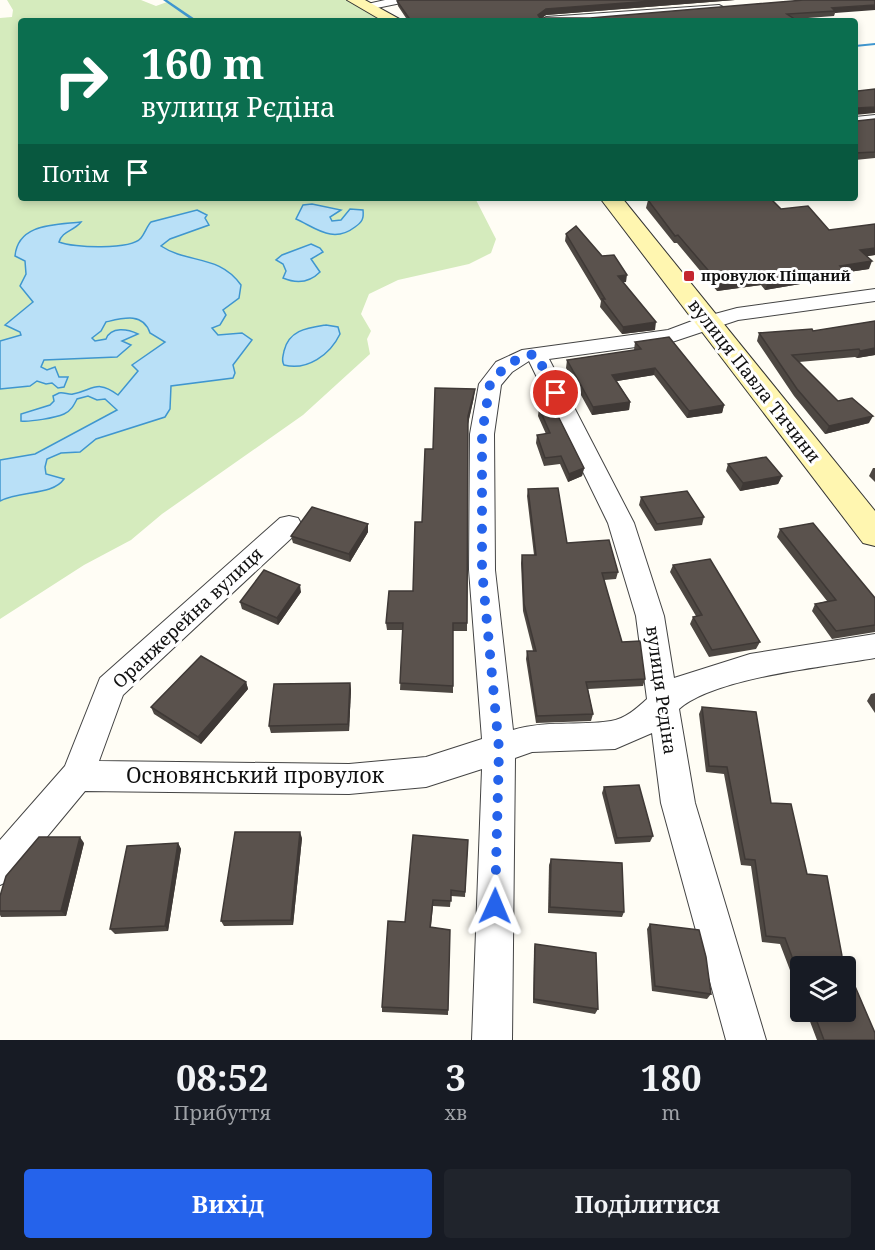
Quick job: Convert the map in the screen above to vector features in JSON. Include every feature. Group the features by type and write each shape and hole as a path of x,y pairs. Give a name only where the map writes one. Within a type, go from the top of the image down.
{"main road":[{"path":"361,4 389,18"},
{"name":"вулиця Павла Тичини","path":"612,201 875,534"}],"street":[{"path":"361,4 402,0"},
{"path":"586,18 731,7 711,0"},
{"path":"858,121 875,119"},
{"path":"492,1040 499,749 482,570 482,434 490,384 504,368 522,356 672,336 707,322 736,314 875,295"},
{"name":"вулиця Рєдіна","path":"536,354 621,523 650,616 678,803 746,1040"},
{"name":"Оранжерейна вулиця","path":"0,867 77,776 111,687 289,525"},
{"name":"Основянський провулок","path":"77,776 349,779 426,772 532,738 615,735 641,723 681,689 750,667 875,646"}],"green space":[{"path":"7,0 141,0 156,6 167,2 165,0 354,0 387,18 18,18 18,201 477,201 496,239 491,253 469,264 398,280 369,294 361,314 371,331 367,339 370,354 303,415 162,514 131,540 84,565 0,619 0,18 12,17 13,10"}],"water":[{"path":"312,204 341,210 330,217 332,221 341,220 350,209 363,210 363,218 359,224 347,232 325,233 296,219 303,205"},
{"path":"197,210 207,215 205,218 209,225 170,239 161,246 171,252 223,268 241,285 239,298 223,310 226,315 220,325 212,328 218,335 242,333 252,340 233,365 235,373 233,378 171,386 170,409 165,417 96,439 80,452 61,453 47,459 46,474 64,479 59,484 44,491 17,495 0,501 0,460 35,454 117,410 105,399 97,400 88,396 77,399 69,411 55,417 21,421 21,414 50,405 54,401 53,396 59,393 73,394 100,387 118,395 138,371 132,365 165,342 150,333 147,326 137,319 126,318 106,322 101,331 92,338 95,341 106,339 116,330 138,334 122,341 131,345 117,357 44,360 41,367 47,370 55,367 59,377 68,377 64,387 58,388 52,383 37,381 30,386 0,389 0,341 21,335 20,332 5,325 33,302 20,286 26,274 25,261 15,256 23,237 50,225 81,222 59,242 88,247 126,245 141,238 151,222"},
{"path":"311,244 323,252 311,259 320,272 303,281 283,278 286,271 283,264 276,260 282,255"},
{"path":"326,325 338,327 340,334 324,355 301,366 284,365 282,360 286,344 294,334"}],"building":[{"path":"665,0 546,9 538,15 540,18 409,18 397,1"},
{"path":"804,0 875,0 875,5 832,8 835,11 787,14 793,18 590,18"},
{"path":"875,89 875,107 858,108 858,91"},
{"path":"875,119 875,152 858,153 858,121"},
{"path":"649,201 773,201 781,209 808,206 829,230 875,224 875,248 860,250 872,261 840,266 844,270 768,282 763,277 719,283 678,235 675,236"},
{"path":"576,226 602,256 614,255 627,275 618,276 656,322 623,327 602,299 605,299 566,234"},
{"path":"875,321 875,348 792,355 838,401 852,398 873,416 829,426 797,389 759,333 812,329 813,331"},
{"path":"669,337 724,405 689,411 655,368 612,375 630,402 593,407 567,360 641,349 635,342"},
{"path":"435,388 475,389 468,416 467,623 453,623 453,686 400,683 403,623 386,623 389,591 413,591 415,522 422,522 425,449 433,449"},
{"path":"553,406 584,468 569,474 561,456 545,458 537,435 550,433 539,408"},
{"path":"766,457 782,476 743,483 728,464"},
{"path":"558,488 567,543 609,540 618,572 602,573 622,642 640,641 645,679 586,682 593,714 537,716 527,651 536,651 524,604 522,555 536,555 528,489"},
{"path":"687,491 704,517 657,524 641,497"},
{"path":"312,507 368,524 349,554 291,536"},
{"path":"813,523 875,598 875,625 836,631 815,604 836,600 780,529"},
{"path":"710,559 760,642 712,650 693,617 702,615 673,565"},
{"path":"264,570 300,585 277,618 240,602"},
{"path":"201,656 246,682 198,737 151,707"},
{"path":"350,683 348,724 269,726 274,684"},
{"path":"702,707 756,712 771,803 791,804 807,874 827,876 842,956 792,956 785,938 766,936 755,860 745,859 727,767 709,766"},
{"path":"639,785 653,836 617,838 604,787"},
{"path":"235,832 300,832 291,920 221,921"},
{"path":"413,835 468,840 465,892 451,890 451,901 433,900 430,927 450,930 448,1010 382,1007 388,921 405,922"},
{"path":"39,837 80,837 61,911 0,911 0,896 6,876"},
{"path":"178,843 165,926 110,929 127,846"},
{"path":"551,859 622,863 624,912 550,907"},
{"path":"650,924 699,930 706,957 711,994 655,986"},
{"path":"535,944 596,953 598,1009 534,999"},
{"path":"856,989 875,1033 875,1040 824,1040 817,1022 856,1022"}],"waterway":[{"path":"165,0 192,18"},
{"path":"858,46 875,44"}],"place":[{"name":"провулок Піщаний","path":"689,276"}],"route":[{"path":"495,906 499,749 482,570 482,434 490,384 504,368 522,356 536,354 556,393"}]}
